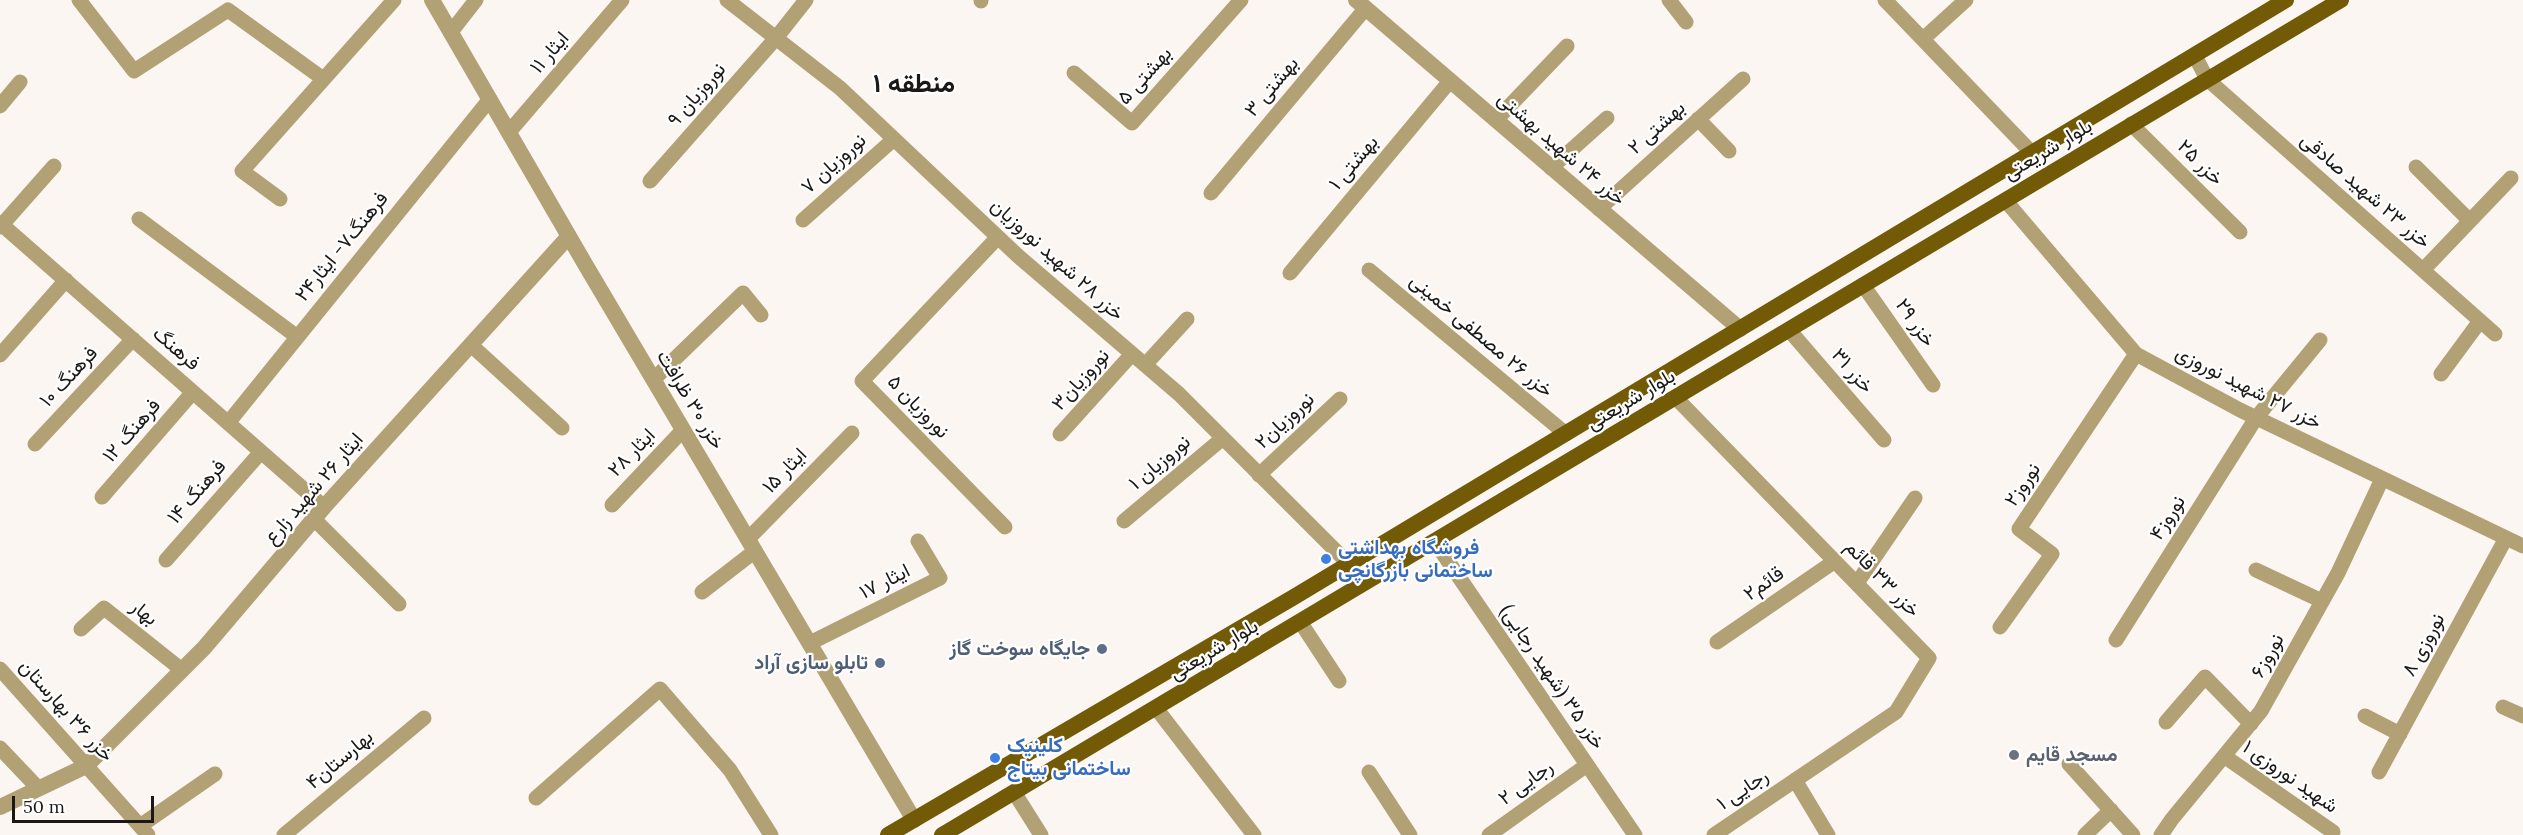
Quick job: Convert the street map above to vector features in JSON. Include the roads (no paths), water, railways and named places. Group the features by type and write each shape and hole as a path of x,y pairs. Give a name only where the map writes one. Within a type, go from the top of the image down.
{"main road":[{"name":"بلوار شریعتی","path":"942,835 1301,623 2131,124 2342,0"},
{"name":"بلوار شریعتی","path":"888,835 1566,434 2194,56 2278,2"}],"street":[{"path":"79,0 134,70 228,10 322,78"},
{"path":"280,199 242,171 322,78 394,0"},
{"name":"خزر ۳۰ ظرافت","path":"432,0 914,819"},
{"path":"451,32 476,0"},
{"name":"ایثار ۱۱","path":"509,132 622,0"},
{"name":"خزر ۲۸ شهید نوروزیان","path":"727,0 840,88 998,237 1179,394 1349,564"},
{"name":"نوروزیان ۹","path":"650,181 776,38 806,0"},
{"name":"بهشتی ۵","path":"1074,73 1132,123 1241,0"},
{"path":"1670,0 1686,22"},
{"path":"1885,0 2032,153"},
{"path":"1923,39 1966,0"},
{"name":"خزر ۲۴ شهید بهشتی","path":"1360,4 1740,329"},
{"name":"بهشتی ۳","path":"1211,193 1360,4"},
{"path":"1496,120 1567,46"},
{"name":"خزر ۲۳ شهید صادقی","path":"2194,56 2207,79 2495,334"},
{"name":"بهشتی ۲","path":"1599,209 1743,79"},
{"name":"بهشتی ۱","path":"1290,273 1450,81"},
{"path":"0,106 20,82"},
{"name":"فرهنگ۷- ایثار۲۴","path":"228,423 296,336 490,99"},
{"path":"1551,168 1606,118"},
{"path":"1698,119 1729,151"},
{"name":"خزر ۲۵","path":"2131,124 2240,232"},
{"name":"نوروزیان ۷","path":"803,220 894,139"},
{"path":"1,224 54,166"},
{"path":"2416,167 2470,221"},
{"path":"2423,270 2511,178"},
{"name":"خزر ۲۷ شهید نوروزی","path":"2005,200 2136,354 2256,418 2523,546"},
{"path":"139,219 296,336"},
{"name":"فرهنگ","path":"1,224 261,452 319,513 399,604"},
{"name":"ایثار ۲۶ شهید زارع","path":"86,766 204,648 319,513 569,236"},
{"name":"نوروزیان ۵","path":"998,237 862,381 1005,527"},
{"name":"خزر ۲۶ مصطفی خمینی","path":"1369,270 1566,434"},
{"path":"0,355 66,280"},
{"name":"خزر ۲۹","path":"1863,285 1933,385"},
{"path":"654,379 743,293 761,315"},
{"path":"1145,365 1187,319"},
{"path":"2442,374 2480,321"},
{"name":"خزر ۳۱","path":"1789,330 1884,440"},
{"name":"فرهنگ ۱۰","path":"36,444 133,339"},
{"name":"نوروز۴","path":"2116,640 2256,418 2320,340"},
{"path":"471,345 562,428"},
{"name":"نوروزیان۳","path":"1060,434 1132,354"},
{"name":"نوروز۲","path":"2000,627 2052,554 2019,529 2136,354"},
{"name":"فرهنگ ۱۲","path":"102,497 193,393"},
{"name":"خزر ۳۳ قائم","path":"1676,398 1929,658 1896,712 1795,780"},
{"name":"نوروزیان۲","path":"1259,475 1340,399"},
{"name":"ایثار ۲۸","path":"612,505 684,430"},
{"name":"ایثار ۱۵","path":"702,592 752,545 852,433"},
{"name":"نوروزیان ۱","path":"1124,521 1223,438"},
{"name":"فرهنگ ۱۴","path":"166,560 261,452"},
{"name":"نوروز۶","path":"2161,835 2261,711 2322,601 2382,479"},
{"path":"1857,583 1915,498"},
{"name":"نوروزی ۸","path":"2379,772 2506,538"},
{"name":"ایثار ۱۷","path":"810,643 940,578 918,541"},
{"name":"خزر ۳۵ (شهید رجایی)","path":"1435,542 1635,835"},
{"name":"قائم۲","path":"1717,642 1835,561"},
{"path":"2256,570 2322,601"},
{"name":"بهار","path":"81,629 105,608 182,670"},
{"path":"1301,623 1339,681"},
{"name":"خزر ۳۶ بهارستان","path":"0,669 144,830"},
{"path":"2166,722 2205,677 2251,724"},
{"path":"536,798 660,689 730,770 771,835"},
{"path":"2503,707 2523,716"},
{"path":"1156,708 1254,835"},
{"path":"2365,716 2400,734"},
{"name":"بهارستان۴","path":"284,835 424,718"},
{"path":"0,748 38,788"},
{"name":"شهید نوروزی ۱","path":"2224,756 2333,832"},
{"path":"2069,764 2133,835"},
{"name":"رجایی ۲","path":"1489,835 1587,765"},
{"path":"0,807 86,766"},
{"path":"1369,772 1410,835"},
{"path":"144,830 215,774"},
{"path":"1795,780 1828,835"},
{"name":"رجایی ۱","path":"1714,835 1795,780"},
{"path":"1014,792 1041,835"},
{"path":"2085,835 2111,810"}],"place":[{"name":"فروشگاه بهداشتی ساختمانی بازرگانچی","path":"1326,559"},
{"name":"جایگاه سوخت گاز","path":"1102,649"},
{"name":"تابلو سازی آراد","path":"880,663"},
{"name":"مسجد قایم","path":"2014,755"},
{"name":"کلینیک ساختمانی بیتاج","path":"995,758"}],"district":[{"name":"منطقه ۱","path":"914,85"}]}
